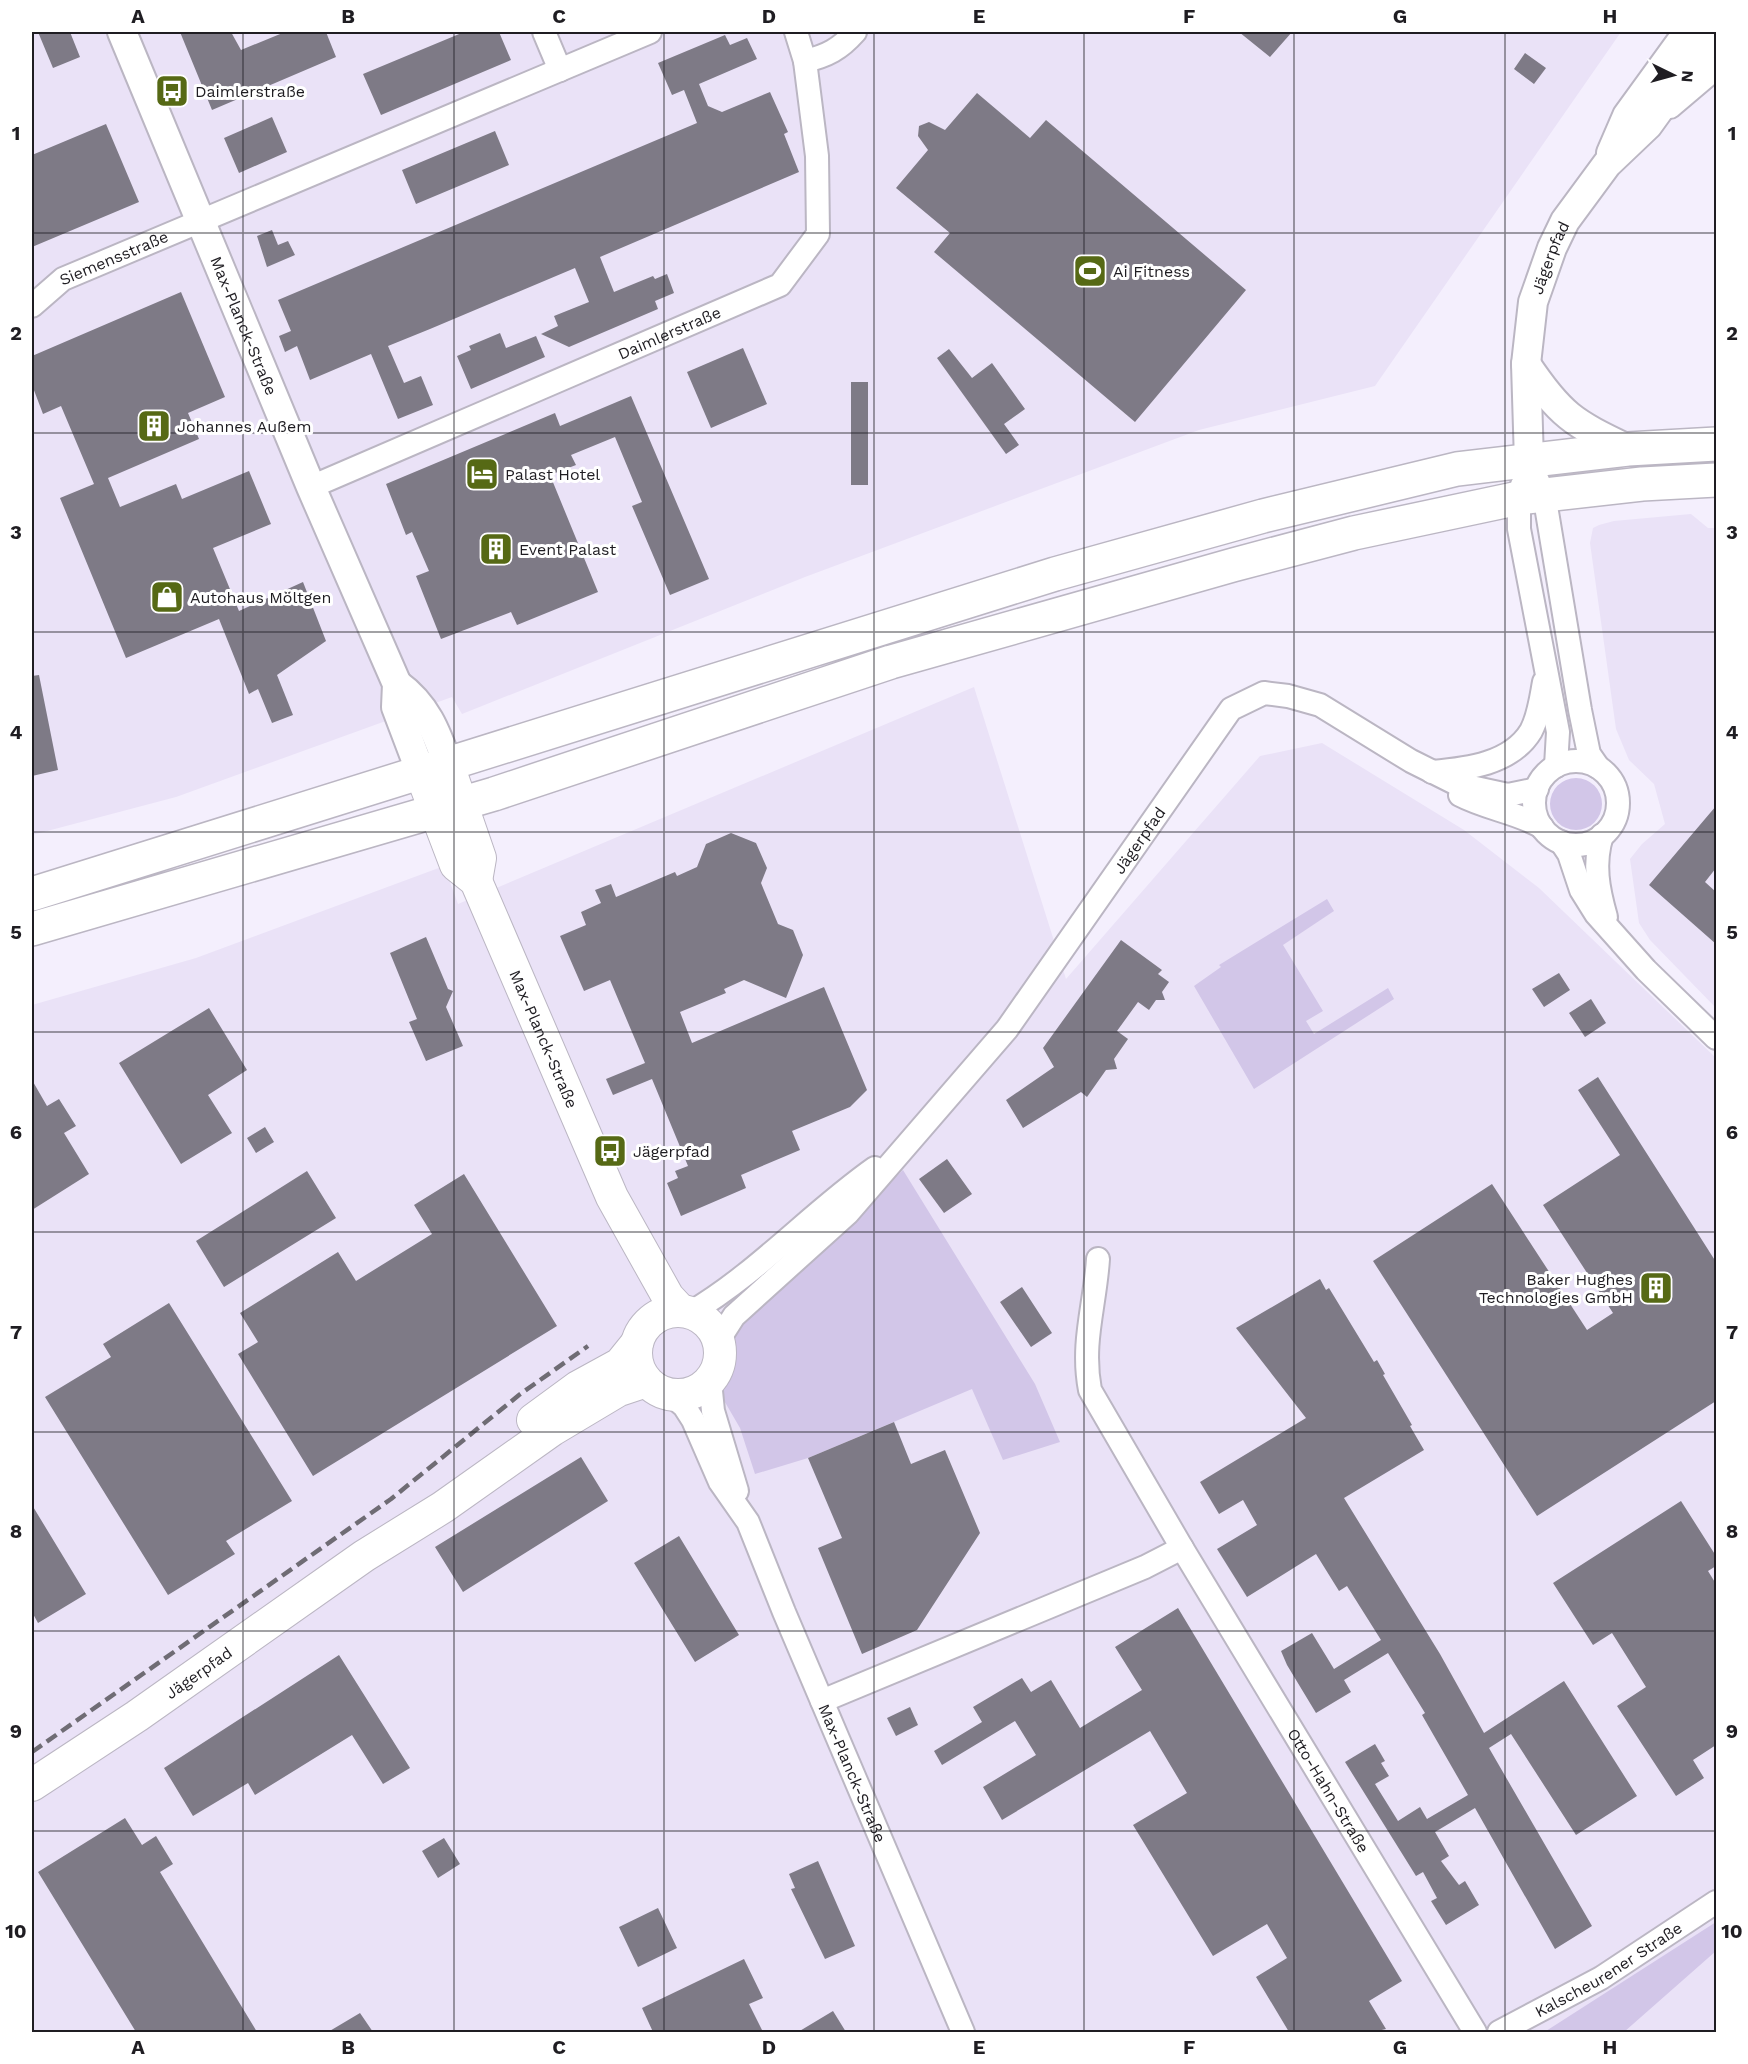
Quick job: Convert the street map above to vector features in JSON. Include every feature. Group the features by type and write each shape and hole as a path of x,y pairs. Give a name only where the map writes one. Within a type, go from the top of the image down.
{"main road":[{"path":"32,894 1055,574 1390,483 1457,469 1628,449 1716,444"},
{"path":"32,929 448,807 891,662 1031,621 1354,533 1531,496 1716,480"},
{"name":"Max-Planck-Straße","path":"434,769 448,807 456,865 476,881 612,1197 668,1297 686,1312"},
{"name":"Max-Planck-Straße","path":"612,1197 641,1295 640,1336"},
{"path":"666,1312 686,1312 703,1319 712,1329 718,1341 720,1355 710,1381 699,1390 686,1395 659,1388 636,1356 640,1336 653,1319 666,1312"},
{"name":"Jägerpfad","path":"364,1556 532,1421 578,1387 620,1364 640,1336"},
{"name":"Jägerpfad","path":"32,1785 137,1716 364,1556 443,1507 552,1430 619,1390 659,1388"}],"street":[{"name":"Max-Planck-Straße","path":"123,32 311,487 396,684 396,706 434,769"},
{"path":"544,32 560,70"},
{"path":"201,219 650,32"},
{"name":"Daimlerstraße","path":"311,487 780,285 818,234 817,156 805,61 796,32"},
{"path":"805,61 823,57 842,47 855,32"},
{"path":"1607,164 1627,116 1688,32"},
{"path":"1648,125 1705,46 1716,36"},
{"path":"1607,164 1648,125 1716,68"},
{"name":"Jägerpfad","path":"1529,461 1526,364 1533,302 1552,248 1565,221 1607,164"},
{"name":"Siemensstraße","path":"32,306 63,279 201,219"},
{"path":"1526,364 1560,410 1590,431 1628,449"},
{"path":"1529,461 1531,496 1590,754 1612,782 1618,803 1614,821 1602,835 1597,852 1596,872 1610,927"},
{"path":"1531,496 1519,529 1558,732 1556,766"},
{"path":"1431,772 1468,769 1495,760 1518,745 1531,731 1536,719 1547,670"},
{"name":"Jägerpfad","path":"907,1144 1007,1029 1230,709 1264,693 1288,696 1320,705 1431,772"},
{"path":"1542,828 1534,802 1537,789 1548,772 1569,761 1584,762 1598,767"},
{"path":"1431,772 1457,784 1508,795 1537,789"},
{"path":"1431,772 1448,789 1474,802 1527,818 1560,842 1569,854 1581,890 1596,914 1646,970 1716,1038"},
{"path":"1560,842 1582,844 1602,835"},
{"path":"686,1312 719,1296 839,1193 907,1144"},
{"path":"718,1341 734,1316 848,1213 907,1144"},
{"name":"Otto-Hahn-Straße","path":"1098,1258 1096,1288 1086,1339 1085,1364 1090,1390 1182,1548 1475,2032"},
{"name":"Max-Planck-Straße","path":"710,1381 713,1411 743,1513 963,2032"},
{"name":"Max-Planck-Straße","path":"659,1388 684,1406 693,1420 720,1482 743,1513"},
{"path":"822,1701 1145,1567 1182,1548"},
{"name":"Kalscheurener Straße","path":"1499,2032 1601,1978 1716,1902"}],"shaded area":[{"path":"32,32 1621,32 1375,386 1199,430 805,577 462,714 452,697 176,797 32,835"},
{"path":"1691,514 1708,528 1716,528 1716,1008 1650,940 1639,923 1630,859 1642,844 1665,824 1654,784 1629,760 1616,729 1590,543 1593,528 1599,525 1614,521"},
{"path":"974,687 1066,979 1260,756 1322,743 1464,830 1539,888 1716,1058 1716,2032 32,2032 32,1005 196,958 444,866 458,904"},
{"path":"1571,778 1581,778 1591,782 1598,789 1602,804 1598,819 1591,826 1581,830 1571,830 1561,826 1554,819 1550,809 1550,799 1554,789 1561,782"},
{"path":"1327,899 1334,911 1283,945 1323,1011 1306,1021 1314,1034 1388,988 1394,999 1254,1089 1194,986 1221,967 1219,965"},
{"path":"903,1170 1035,1384 1060,1442 1003,1460 972,1389 808,1458 755,1474 740,1428 722,1397 733,1339 745,1313 820,1248"},
{"path":"1716,1922 1716,1951 1624,2032 1546,2031"}],"building":[{"path":"38,32 70,32 80,57 53,68"},
{"path":"180,32 231,32 241,50 285,32 326,32 336,57 212,110"},
{"path":"464,32 499,32 511,60 381,115 363,74"},
{"path":"1239,32 1292,32 1270,57"},
{"path":"725,35 730,45 747,38 757,59 699,84 708,106 722,112 770,92 788,132 784,134 799,172 600,257 614,292 653,276 655,279 667,274 674,293 655,301 658,309 569,347 541,334 558,326 554,316 589,302 575,268 388,346 404,383 421,376 433,405 398,419 371,354 310,380 297,346 285,352 279,336 291,331 278,300 697,123 684,90 672,95 658,63"},
{"path":"1525,53 1546,68 1534,84 1514,69"},
{"name":"Ai Fitness","path":"977,93 1030,138 1046,120 1246,290 1135,422 934,252 950,233 896,188 928,150 918,136 919,126 929,122 945,130"},
{"path":"272,117 287,152 239,173 224,138"},
{"path":"106,124 139,202 32,247 32,155"},
{"path":"495,131 509,165 416,204 402,170"},
{"path":"272,230 278,245 288,241 295,255 267,267 257,236"},
{"path":"181,292 225,397 188,413 199,439 108,478 120,507 176,484 182,499 249,471 271,524 213,548 239,611 303,582 326,641 277,675 293,715 272,723 258,689 249,694 219,619 126,658 60,498 94,484 61,406 43,414 32,385 32,356"},
{"path":"500,333 506,348 536,336 545,357 471,389 457,356 471,350 469,346"},
{"path":"743,348 767,404 711,428 687,372"},
{"path":"949,349 972,378 992,363 1025,409 1004,424 1019,445 1006,454 937,358"},
{"path":"851,382 868,382 868,485 851,485"},
{"path":"631,396 709,579 670,595 632,506 642,502 615,437 571,455 576,465 550,475 598,592 517,625 511,612 441,639 416,576 429,571 412,532 406,535 386,484 555,413 560,426"},
{"path":"39,675 58,770 32,776 32,676"},
{"path":"1716,806 1716,868 1705,882 1716,892 1716,944 1649,885"},
{"path":"731,833 756,843 767,868 761,883 778,924 793,930 803,955 786,998 744,980 724,989 726,993 680,1012 692,1043 824,987 867,1090 850,1107 792,1131 800,1150 741,1175 746,1188 681,1216 667,1183 678,1178 675,1171 688,1166 652,1079 613,1095 606,1079 645,1063 610,980 584,991 560,936 586,925 581,912 601,903 595,890 611,884 616,897 675,872 677,876 697,867 706,844"},
{"path":"426,937 448,989 453,991 446,1007 463,1046 426,1061 409,1022 417,1019 390,953"},
{"path":"1121,940 1162,970 1158,974 1169,982 1162,992 1165,1000 1156,1000 1149,1010 1138,1002 1117,1031 1128,1039 1114,1059 1117,1069 1106,1070 1087,1097 1081,1092 1023,1128 1006,1100 1054,1067 1043,1048"},
{"path":"1559,973 1570,990 1544,1007 1532,989"},
{"path":"1591,999 1606,1023 1585,1037 1569,1013"},
{"path":"209,1008 247,1070 208,1095 232,1133 181,1164 119,1063"},
{"name":"Baker Hughes Technologies GmbH","path":"1598,1077 1716,1262 1716,1401 1537,1516 1373,1261 1492,1184 1587,1330 1613,1313 1543,1205 1620,1155 1578,1090"},
{"path":"32,1080 47,1106 59,1099 76,1126 64,1133 89,1174 32,1210"},
{"path":"265,1127 274,1142 256,1153 247,1138"},
{"path":"947,1159 972,1194 944,1213 919,1179"},
{"path":"307,1171 336,1218 224,1287 196,1241"},
{"path":"464,1174 557,1326 313,1476 238,1354 258,1342 240,1313 338,1252 356,1281 432,1234 414,1205"},
{"path":"1320,1279 1326,1290 1329,1288 1374,1362 1377,1360 1424,1450 1344,1498 1440,1654 1484,1733 1564,1681 1637,1796 1576,1835 1511,1734 1489,1748 1592,1926 1555,1949 1475,1808 1435,1832 1449,1856 1441,1861 1459,1885 1465,1881 1479,1905 1446,1925 1431,1901 1437,1898 1423,1872 1416,1876 1345,1762 1375,1744 1385,1761 1381,1763 1389,1776 1375,1784 1398,1821 1420,1807 1427,1819 1468,1795 1422,1715 1425,1713 1388,1653 1344,1680 1351,1692 1316,1713 1287,1665 1281,1651 1312,1633 1334,1669 1381,1640 1347,1586 1339,1591 1316,1554 1247,1597 1217,1549 1257,1525 1243,1500 1219,1514 1200,1482 1306,1418 1236,1328"},
{"path":"1022,1287 1052,1333 1031,1347 1000,1302"},
{"path":"169,1303 292,1501 226,1541 235,1554 168,1595 45,1397 111,1357 103,1344"},
{"path":"894,1422 911,1464 945,1450 980,1533 917,1630 862,1654 818,1548 842,1538 808,1458"},
{"path":"581,1457 608,1501 463,1592 435,1547"},
{"path":"1681,1501 1716,1556 1716,1566 1708,1571 1716,1584 1716,1745 1693,1760 1704,1778 1676,1796 1617,1706 1646,1687 1612,1633 1593,1645 1553,1583"},
{"path":"32,1505 86,1594 38,1623 32,1612"},
{"path":"679,1536 739,1635 695,1662 634,1563"},
{"path":"1178,1608 1402,1981 1369,2001 1386,2029 1373,2032 1289,2032 1256,1977 1287,1958 1267,1924 1213,1956 1133,1825 1187,1793 1150,1731 1002,1820 983,1787 1036,1755 1015,1721 942,1765 934,1751 982,1722 973,1707 1022,1678 1031,1692 1051,1680 1080,1728 1142,1690 1115,1647"},
{"path":"339,1655 410,1768 383,1784 352,1735 255,1795 248,1783 193,1816 164,1768"},
{"path":"910,1707 918,1725 896,1736 887,1718"},
{"path":"125,1818 142,1845 156,1836 173,1864 160,1872 257,2032 136,2032 38,1872"},
{"path":"444,1838 460,1864 438,1878 422,1851"},
{"path":"818,1861 855,1946 825,1959 791,1889 795,1888 789,1874"},
{"path":"658,1908 677,1948 638,1967 619,1927"},
{"path":"744,1959 763,1998 749,2004 763,2032 653,2032 642,2008"},
{"path":"833,2011 846,2032 798,2032"},
{"path":"360,2013 373,2032 328,2032"}],"railway":[{"path":"32,1752 391,1499 519,1395 588,1346"}],"place":[{"name":"Daimlerstraße","path":"172,91"},
{"name":"Ai Fitness","path":"1090,271"},
{"name":"Johannes Außem","path":"154,426"},
{"name":"Palast Hotel","path":"482,474"},
{"name":"Event Palast","path":"496,549"},
{"name":"Autohaus Möltgen","path":"167,597"},
{"name":"Jägerpfad","path":"610,1151"},
{"name":"Baker Hughes Technologies GmbH","path":"1656,1288"}]}
